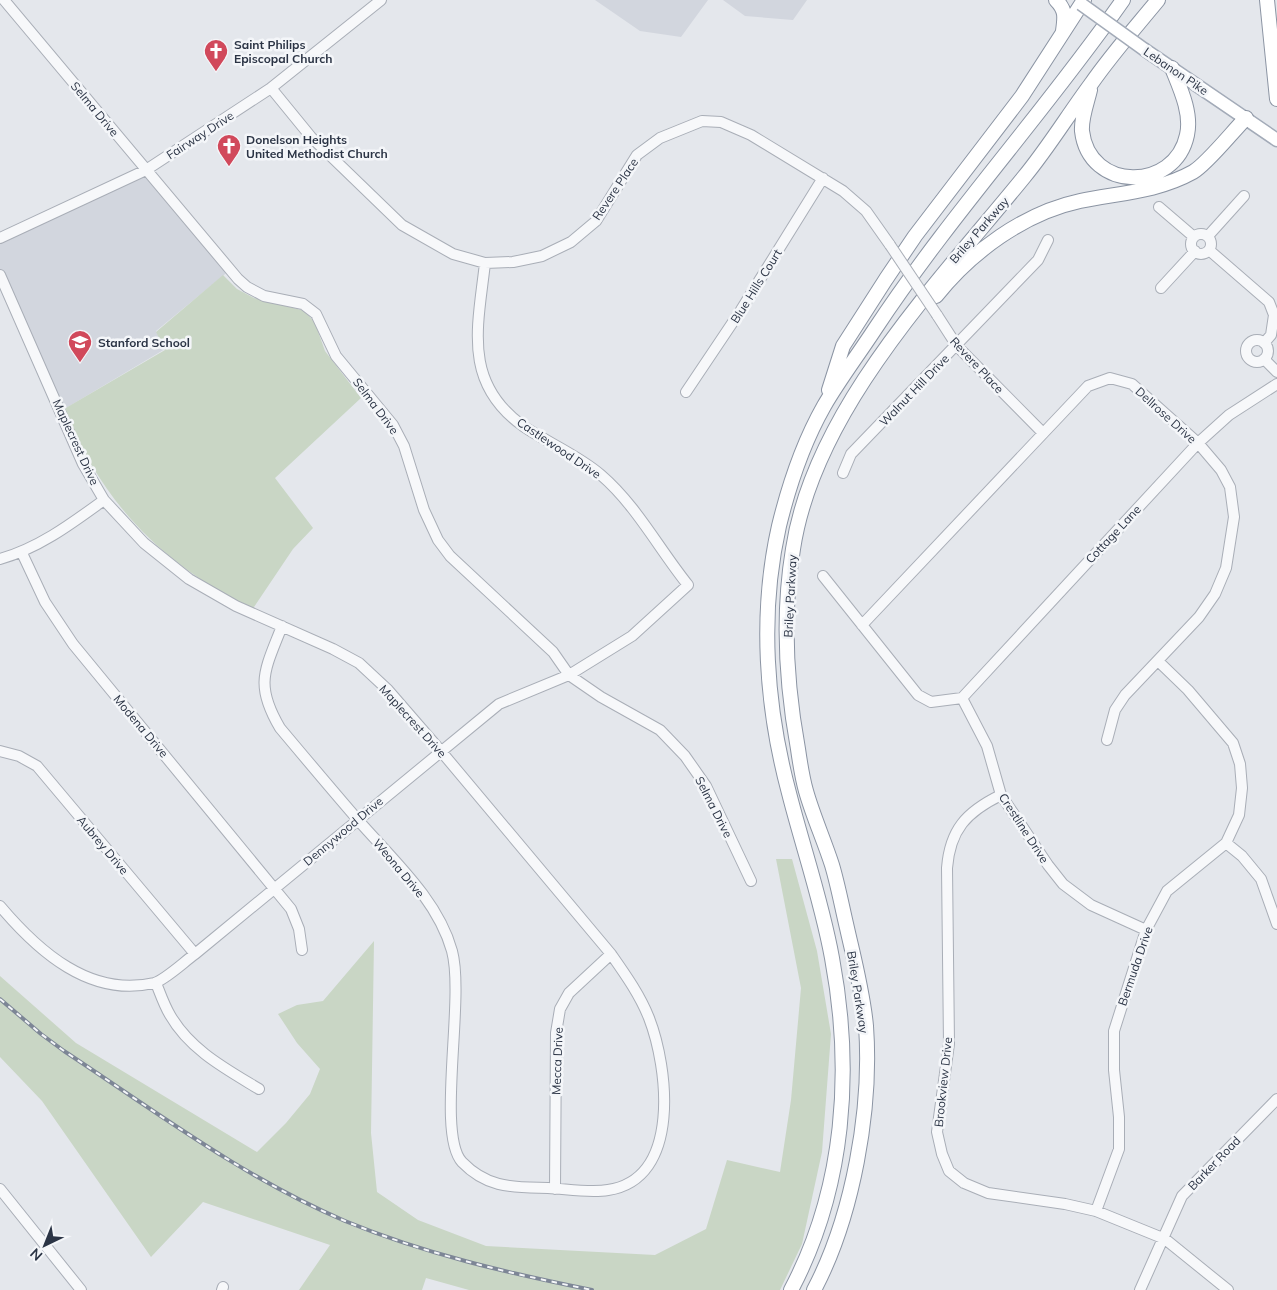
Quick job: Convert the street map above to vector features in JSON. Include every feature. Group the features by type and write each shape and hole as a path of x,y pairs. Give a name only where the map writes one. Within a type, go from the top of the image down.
{"highway":[{"path":"1056,0 1063,7 1065,14 1062,33"},
{"name":"Briley Parkway","path":"791,1290 810,1247 832,1178 839,1140 844,1083 843,1025 830,947 776,738 768,690 770,585 778,530 791,482 823,407 934,244 1095,40 1123,0"},
{"name":"Briley Parkway","path":"814,1290 838,1231 860,1147 865,1097 866,1025 854,956 833,867 805,789 788,696 787,610 793,548 805,499 830,438 885,351 942,273 1026,175 1093,80 1158,0"},
{"path":"1268,0 1277,99"},
{"path":"823,407 843,346 877,292 915,236 1022,96 1080,1"},
{"path":"1093,80 1082,131 1088,151 1093,160 1114,174 1126,178 1142,177 1168,166 1176,158 1187,134 1188,120 1182,94 1172,68"},
{"path":"885,351 919,318 947,282 993,242 1044,213 1079,202 1162,187 1195,171 1246,118"}],"main road":[{"name":"Lebanon Pike","path":"1080,1 1146,50 1277,140"}],"street":[{"name":"Selma Drive","path":"4,0 247,287 264,296 303,304 316,314 336,356 393,425 404,446 424,510 438,540 456,564 553,652 569,675 601,697 660,730 686,756 706,786 751,881"},
{"name":"Fairway Drive","path":"0,238 146,170 272,88 381,0"},
{"name":"Revere Place","path":"272,88 311,137 402,225 453,254 485,263 513,262 542,256 570,242 596,221 637,156 660,138 702,122 721,122 751,135 823,178 858,202 890,245 957,346 1043,433"},
{"name":"Blue Hills Court","path":"686,392 742,310 823,178"},
{"path":"1208,236 1244,196"},
{"path":"1159,207 1194,237"},
{"path":"1194,237 1201,234 1208,236"},
{"path":"1194,237 1192,244 1195,251 1202,254 1209,250 1211,243 1208,236"},
{"name":"Walnut Hill Drive","path":"843,473 851,454 1038,260 1048,240"},
{"path":"1209,250 1269,302 1276,315 1271,335 1264,343"},
{"path":"1161,288 1195,251"},
{"name":"Castlewood Drive","path":"485,263 477,340 488,389 522,425 599,473 615,488 688,585"},
{"name":"Maplecrest Drive","path":"0,275 84,464 104,500 144,543 189,579 236,606 333,648 359,663 388,690 440,750 611,954 630,983 648,1016 660,1051 665,1101 661,1136 648,1165 632,1180 609,1190 555,1188"},
{"path":"1254,340 1264,343 1268,349 1264,359 1254,362 1248,357 1245,350 1248,344 1254,340"},
{"path":"1264,359 1277,372"},
{"name":"Dellrose Drive","path":"862,625 1088,386 1110,378 1132,384 1198,442 1221,470 1230,487 1234,517 1226,568 1216,594 1199,617 1125,695 1115,710 1107,740"},
{"name":"Cottage Lane","path":"962,698 1198,442 1229,415 1277,384"},
{"path":"0,559 22,553 67,527 104,500"},
{"name":"Modena Drive","path":"22,553 45,602 73,644 291,908 302,950"},
{"path":"823,576 918,694 931,702 962,698"},
{"name":"Dennywood Drive","path":"156,983 195,954 440,750 499,704 569,675 632,636 688,585"},
{"name":"Weona Drive","path":"282,626 264,672 264,690 271,712 280,728 417,887 444,928 453,953 458,991 451,1118 454,1146 461,1161 478,1176 500,1186 555,1188"},
{"name":"Bermuda Drive","path":"1096,1211 1119,1149 1119,1117 1114,1070 1114,1031 1146,930 1167,891 1226,843 1239,815 1242,788 1240,764 1233,743 1188,690 1158,661"},
{"name":"Crestline Drive","path":"962,698 988,746 1001,794 1048,865 1063,884 1091,905 1146,930"},
{"name":"Aubrey Drive","path":"0,751 19,756 36,766 195,954"},
{"name":"Brookview Drive","path":"1001,794 985,802 969,815 957,828 949,847 947,868 949,1044 937,1132 942,1154 949,1171 964,1183 988,1193 1065,1204 1096,1211 1165,1239 1228,1290"},
{"path":"1226,843 1242,856 1261,879 1277,924"},
{"path":"0,906 40,948 70,970 112,986 156,983 169,1015 184,1036 206,1056 259,1089"},
{"name":"Mecca Drive","path":"555,1188 556,1033 560,1009 568,993 611,954"},
{"name":"Barker Road","path":"1140,1290 1165,1239 1182,1196 1277,1099"},
{"path":"0,1189 81,1290"}],"shaded area":[{"path":"595,0 708,0 681,37 640,31"},
{"path":"723,0 807,0 793,20 745,16"},
{"path":"146,170 230,270 156,331 165,349 61,411 0,275 0,238"}],"green space":[{"path":"223,275 237,289 254,298 305,311 315,323 325,351 361,398 275,478 313,528 293,549 252,610 203,581 181,565 161,549 124,511 91,464 64,409 165,350 156,332"},
{"path":"776,859 792,859 817,951 831,1034 822,1152 802,1244 780,1290 469,1290 426,1278 422,1290 299,1290 330,1245 203,1202 151,1257 42,1101 0,1057 0,976 76,1043 257,1152 286,1123 310,1094 320,1069 297,1043 278,1014 297,1005 323,1001 374,941 371,1133 377,1192 418,1220 486,1246 655,1255 706,1229 727,1160 780,1172 791,1100 801,988"}],"railway":[{"path":"0,999 64,1051 166,1120 271,1185 308,1204 375,1233 436,1253 529,1277 592,1290"}],"place":[{"name":"Saint Philips Episcopal Church","path":"216,72"},
{"name":"Donelson Heights United Methodist Church","path":"229,167"},
{"name":"Stanford School","path":"80,363"}]}
